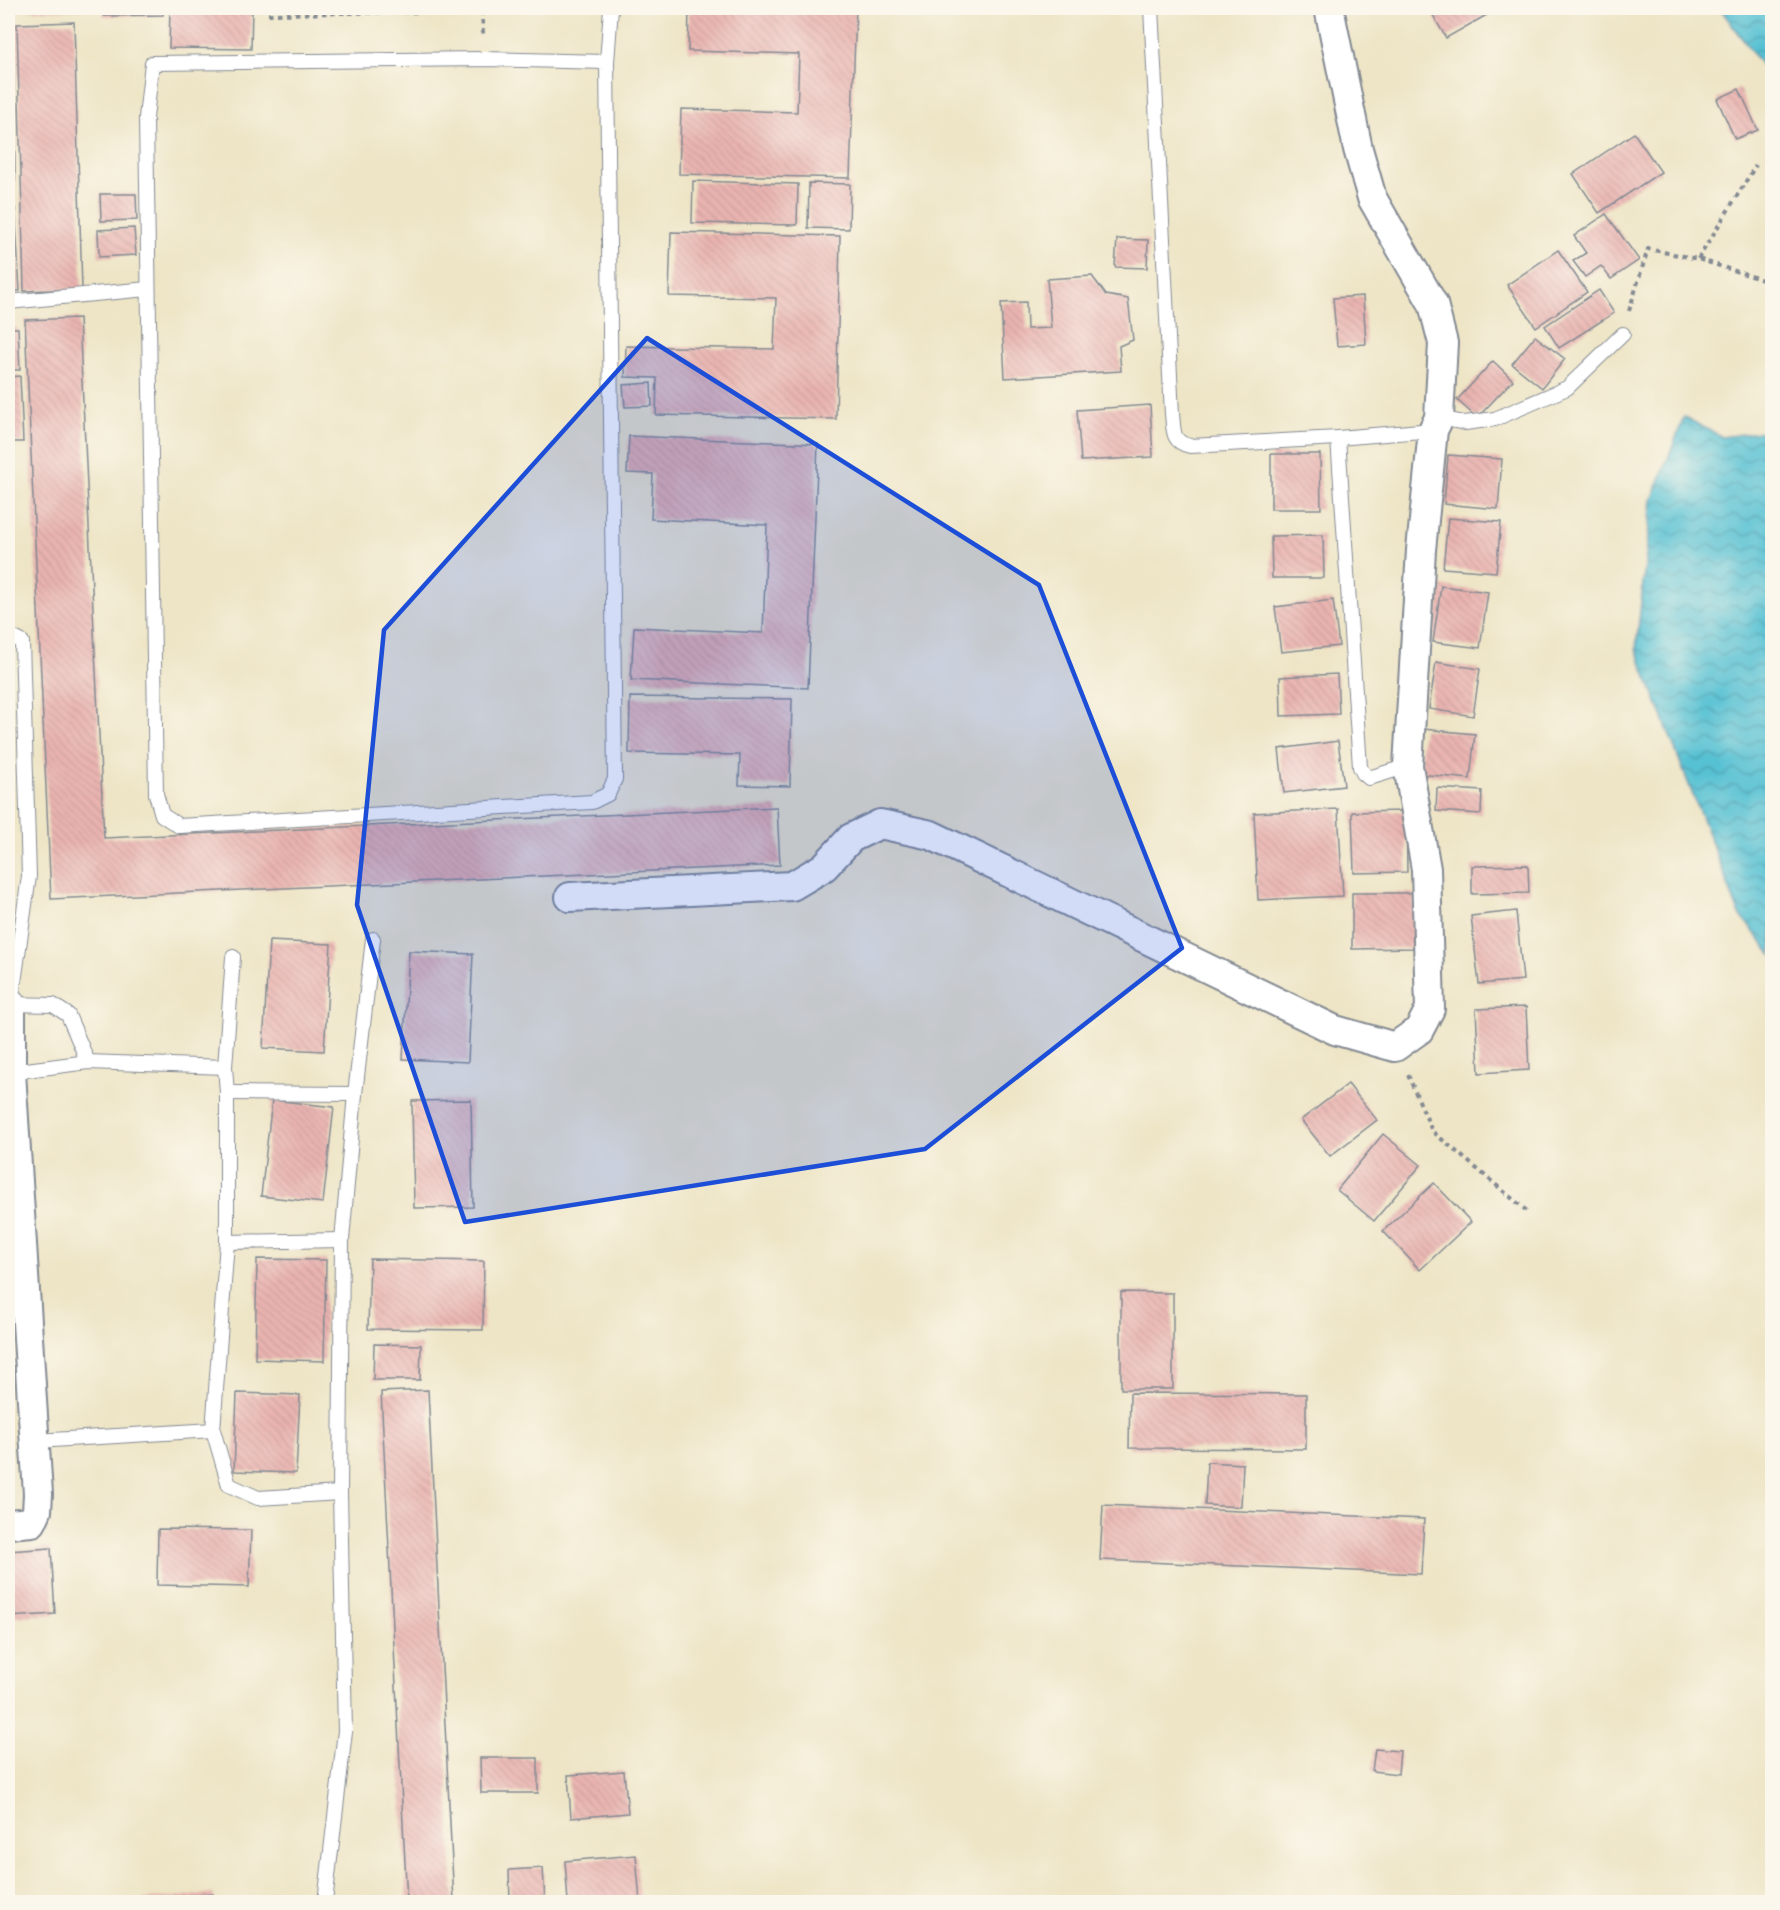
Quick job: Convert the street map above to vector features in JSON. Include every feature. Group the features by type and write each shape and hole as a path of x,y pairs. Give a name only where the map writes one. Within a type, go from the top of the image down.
{"street":[{"path":"570,897 792,886 824,867 850,838 880,824 931,835 1335,1030 1395,1047 1419,1030 1430,1009 1426,869 1408,766 1421,550 1443,343 1433,304 1372,198 1358,149 1329,8"},
{"path":"8,1524 32,1522 37,1511 36,1441 17,1310 9,1004"}],"lane":[{"path":"1151,8 1171,390 1175,439 1181,444 1190,446 1338,438 1436,424 1495,419 1566,388 1623,334"},
{"path":"607,62 484,59 152,63 146,118 156,794 162,815 179,826 592,802 608,794 615,779 607,62 611,9"},
{"path":"8,302 148,289"},
{"path":"1338,438 1360,767 1369,778 1408,766"},
{"path":"8,635 22,642 29,876 9,1004 53,1005 69,1015 88,1062"},
{"path":"325,1902 345,1731 340,1493 342,1240 355,1094 373,939"},
{"path":"233,957 225,1067 227,1242 213,1430 229,1485 258,1498 340,1493"},
{"path":"11,1072 88,1062 225,1067"},
{"path":"227,1093 355,1094"},
{"path":"227,1242 342,1240"},
{"path":"36,1441 213,1430"}],"path":[{"path":"268,14 611,9"},
{"path":"1698,259 1756,165"},
{"path":"1623,334 1648,249 1698,259 1766,281 1773,281"},
{"path":"1395,1047 1432,1131 1527,1211"}],"highlighted area":[{"path":"647,338 1039,585 1182,948 925,1149 465,1222 357,905 384,630"}],"water":[{"path":"1720,8 1772,8 1772,80"},
{"path":"1684,417 1722,437 1772,430 1772,955 1739,913 1636,649 1652,500"}],"building":[{"path":"23,8 86,8 86,10 23,10"},
{"path":"104,8 163,8 163,15 104,16"},
{"path":"170,8 252,8 251,49 169,48"},
{"path":"689,8 856,8 850,178 679,174 681,109 797,112 799,54 688,51"},
{"path":"1429,8 1489,8 1492,12 1446,38"},
{"path":"74,22 82,289 24,291 17,24"},
{"path":"8,53 13,53 15,181 8,181"},
{"path":"1739,89 1758,130 1735,139 1717,99"},
{"path":"1634,133 1661,172 1599,213 1573,174"},
{"path":"693,181 798,184 797,225 692,223"},
{"path":"809,183 850,184 849,229 808,228"},
{"path":"100,194 136,194 137,220 101,221"},
{"path":"15,208 20,291 8,291 8,209"},
{"path":"1606,214 1639,260 1611,279 1601,266 1585,277 1573,261 1586,253 1574,236"},
{"path":"134,228 136,255 99,257 98,230"},
{"path":"671,232 840,236 836,419 656,415 657,378 625,377 626,346 774,349 776,298 669,296"},
{"path":"1117,239 1148,240 1147,268 1115,267"},
{"path":"1558,250 1587,292 1536,327 1507,285"},
{"path":"1092,276 1106,295 1128,299 1133,340 1119,346 1121,371 1005,378 1001,303 1026,302 1027,329 1051,328 1047,279"},
{"path":"1599,290 1614,313 1559,348 1545,326"},
{"path":"1363,296 1366,344 1337,346 1333,298"},
{"path":"79,318 104,838 777,807 780,865 51,899 25,320"},
{"path":"8,328 18,328 20,370 8,370"},
{"path":"1535,336 1565,359 1542,388 1512,364"},
{"path":"1493,361 1513,380 1477,418 1457,400"},
{"path":"20,376 23,442 8,442 8,377"},
{"path":"651,383 652,406 625,407 623,385"},
{"path":"1150,405 1153,457 1081,461 1077,410"},
{"path":"629,436 818,444 808,688 631,680 634,627 763,633 767,525 651,519 653,474 627,473"},
{"path":"1271,454 1320,454 1321,509 1271,509"},
{"path":"1448,455 1502,459 1498,509 1444,504"},
{"path":"1448,518 1501,522 1496,572 1443,568"},
{"path":"1323,535 1324,578 1272,578 1271,536"},
{"path":"1441,586 1488,592 1480,648 1433,642"},
{"path":"1333,600 1339,646 1281,652 1275,607"},
{"path":"1436,662 1480,669 1473,716 1429,709"},
{"path":"1337,674 1339,714 1281,716 1280,677"},
{"path":"630,697 792,699 790,786 739,785 740,755 629,753"},
{"path":"1423,729 1475,734 1470,779 1419,774"},
{"path":"1338,741 1344,786 1284,793 1279,749"},
{"path":"1437,788 1482,791 1481,814 1436,811"},
{"path":"1338,809 1343,896 1258,900 1254,813"},
{"path":"1406,811 1407,872 1354,873 1352,812"},
{"path":"1528,865 1529,893 1472,894 1472,866"},
{"path":"1352,893 1414,893 1415,948 1352,949"},
{"path":"1516,911 1523,980 1479,984 1471,916"},
{"path":"269,941 331,944 324,1051 263,1048"},
{"path":"409,951 473,954 468,1062 403,1059"},
{"path":"1526,1007 1529,1070 1479,1073 1476,1009"},
{"path":"1348,1084 1377,1120 1330,1156 1301,1120"},
{"path":"272,1100 334,1107 323,1203 261,1196"},
{"path":"471,1100 473,1207 414,1208 412,1101"},
{"path":"1383,1134 1421,1165 1374,1221 1337,1190"},
{"path":"1434,1183 1471,1222 1420,1270 1383,1231"},
{"path":"257,1259 326,1260 324,1361 255,1359"},
{"path":"370,1259 484,1261 483,1330 368,1329"},
{"path":"1121,1292 1173,1293 1173,1389 1121,1389"},
{"path":"374,1344 421,1345 420,1380 373,1380"},
{"path":"428,1390 454,1902 407,1902 381,1392"},
{"path":"237,1393 300,1395 296,1473 234,1471"},
{"path":"1130,1393 1306,1394 1306,1449 1129,1448"},
{"path":"1207,1462 1243,1464 1241,1507 1205,1505"},
{"path":"1103,1505 1424,1519 1421,1574 1100,1560"},
{"path":"158,1529 251,1530 249,1587 157,1585"},
{"path":"51,1548 55,1614 8,1617 8,1551"},
{"path":"1375,1749 1400,1751 1398,1774 1372,1771"},
{"path":"480,1758 538,1758 538,1793 481,1793"},
{"path":"624,1771 628,1813 571,1818 568,1775"},
{"path":"636,1855 640,1902 568,1902 565,1861"},
{"path":"543,1868 545,1902 510,1902 509,1870"},
{"path":"213,1894 214,1902 126,1902 126,1901"}]}
